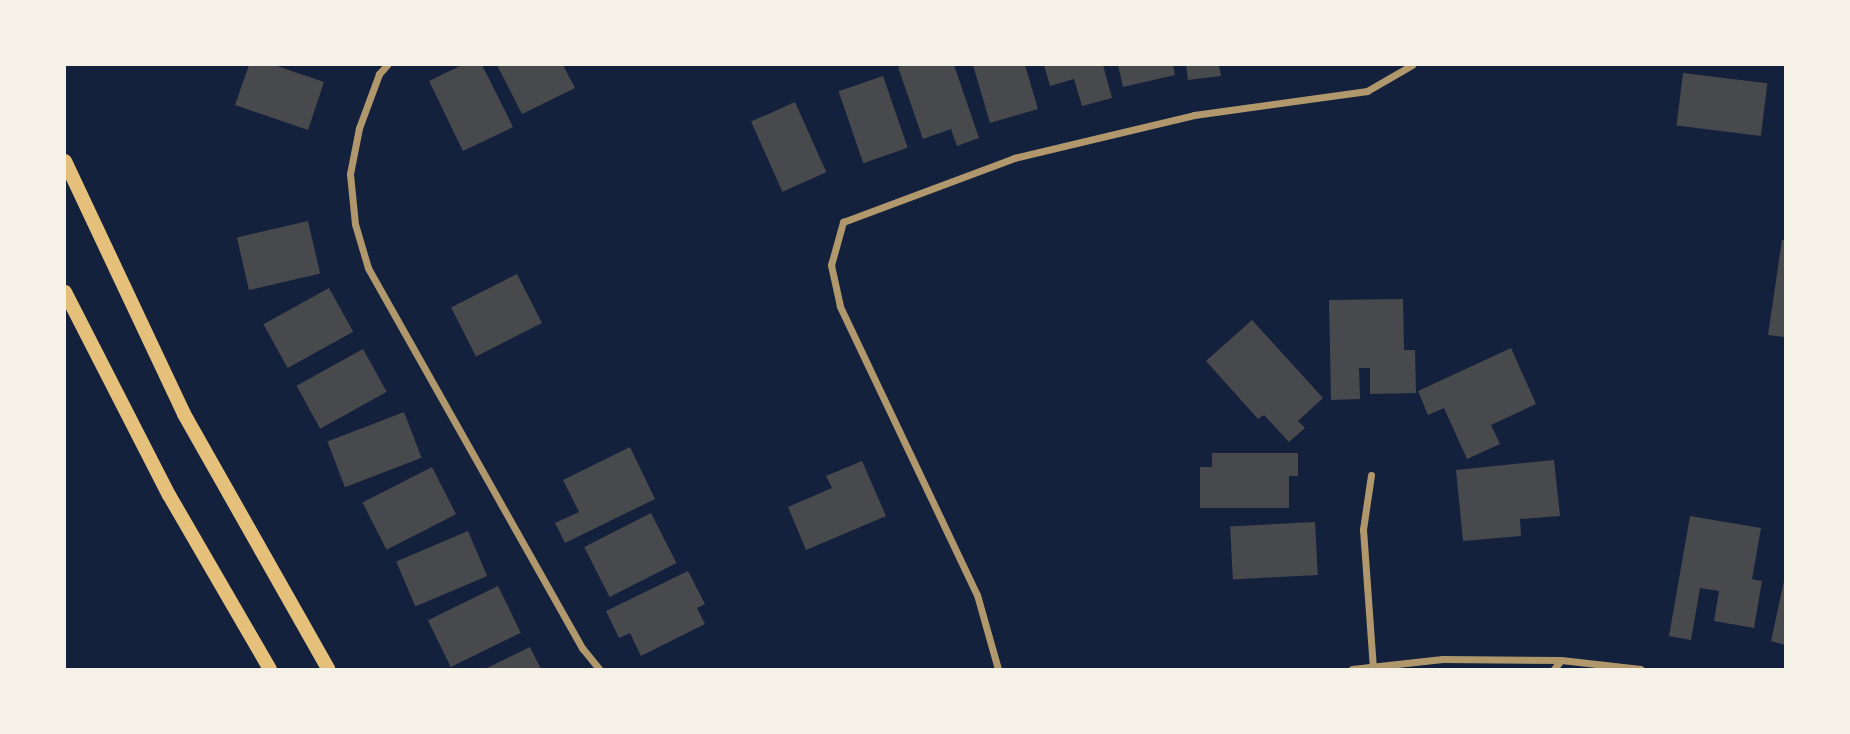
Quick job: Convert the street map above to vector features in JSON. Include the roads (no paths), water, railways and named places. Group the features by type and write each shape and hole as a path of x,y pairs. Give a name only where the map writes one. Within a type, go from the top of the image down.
{"main road":[{"path":"65,161 184,414 328,669"},
{"path":"65,292 169,495 270,669"}],"street":[{"path":"387,65 379,74 359,128 350,174 355,224 368,268 583,649 599,669"},
{"path":"998,669 977,595 840,306 831,265 843,222 1014,158 1194,115 1367,91 1412,66"},
{"path":"1371,475 1363,529 1373,667"},
{"path":"1352,669 1442,659 1562,660 1640,669"},
{"path":"1555,669 1562,660"},
{"path":"1562,660 1564,669"}]}
